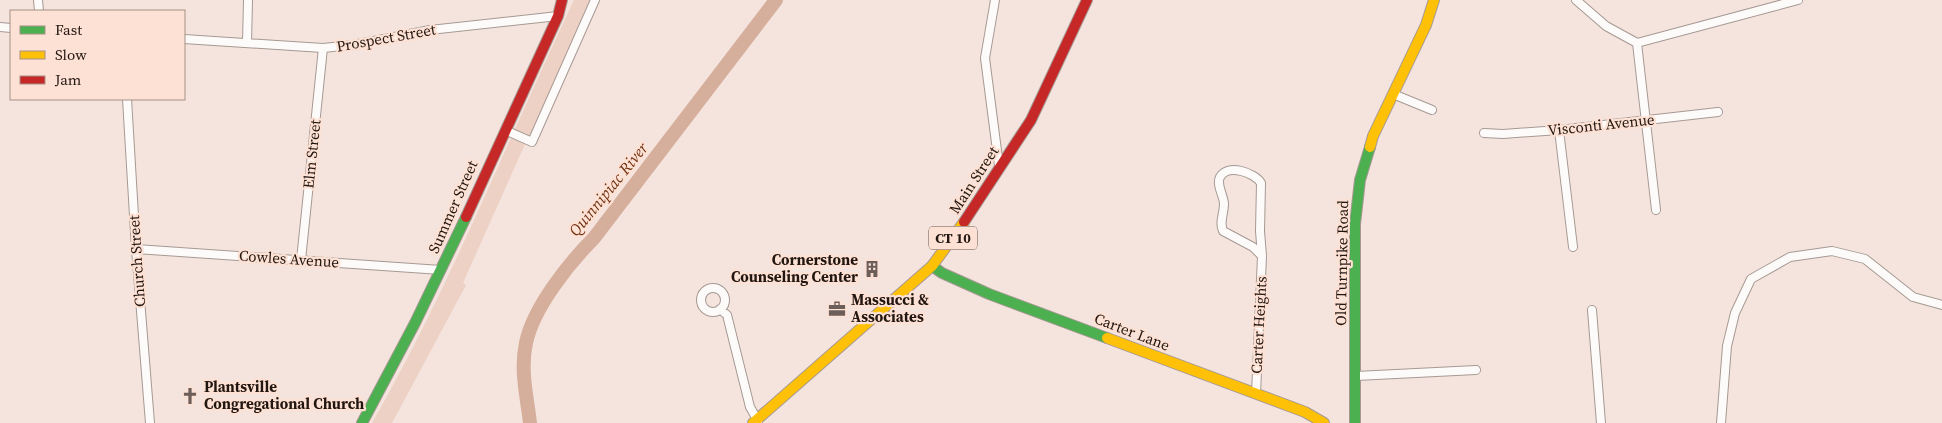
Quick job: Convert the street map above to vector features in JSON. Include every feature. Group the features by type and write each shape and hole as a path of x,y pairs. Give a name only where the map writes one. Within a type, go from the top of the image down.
{"main road":[{"name":"Summer Street","path":"362,423 441,270 558,16 562,0"},
{"name":"Main Street","path":"757,422 932,266 965,221 1031,120 1087,0"},
{"name":"Old Turnpike Road","path":"1355,423 1355,224 1360,180 1373,136 1426,25 1434,0"},
{"name":"Carter Lane","path":"932,266 942,273 989,294 1306,412 1324,423"}],"street":[{"path":"247,43 248,0"},
{"path":"505,130 532,142 595,0"},
{"path":"996,0 985,58 1000,168"},
{"path":"1576,0 1606,26 1637,42 1775,2 1798,0"},
{"name":"Prospect Street","path":"185,39 323,48 353,45 430,30 558,16"},
{"path":"1637,42 1656,210"},
{"name":"Elm Street","path":"301,260 323,48"},
{"path":"1393,94 1432,110"},
{"name":"Church Street","path":"127,100 136,249 150,423"},
{"name":"Visconti Avenue","path":"1484,133 1502,134 1559,130 1718,112"},
{"path":"1559,130 1573,247"},
{"name":"Carter Heights","path":"1256,394 1262,256 1260,231 1261,183 1258,178 1245,172 1233,170 1225,172 1220,177 1219,184 1224,203 1220,225 1223,231 1253,247 1262,256"},
{"name":"Cowles Avenue","path":"136,249 441,270"},
{"path":"1721,423 1727,346 1735,313 1751,279 1790,257 1832,251 1865,259 1913,297 1942,305"},
{"path":"720,309 727,315 748,399 757,422"},
{"path":"1592,310 1602,423"},
{"path":"1356,376 1476,370"}],"shaded area":[{"path":"574,0 594,0 529,143 526,142 463,283 466,285 392,423 372,423 453,267"}],"waterway":[{"name":"Quinnipiac River","path":"530,423 525,383 524,353 530,329 544,301 563,273 594,238 776,0"}],"traffic: fast":[{"path":"1355,423 1355,224 1360,180 1370,147"},
{"path":"362,423 415,323 466,217"},
{"path":"932,266 942,273 989,294 1107,338"}],"traffic: slow":[{"path":"1370,147 1373,136 1426,25 1434,0"},
{"path":"753,423 932,266 964,222"},
{"path":"1107,338 1305,412 1324,423"}],"traffic: jam":[{"path":"466,217 558,16 562,0"},
{"path":"964,222 1031,120 1087,0"}],"place":[{"name":"Cornerstone Counseling Center","path":"872,269"},
{"name":"Massucci & Associates","path":"837,309"},
{"name":"Plantsville Congregational Church","path":"190,396"}]}
